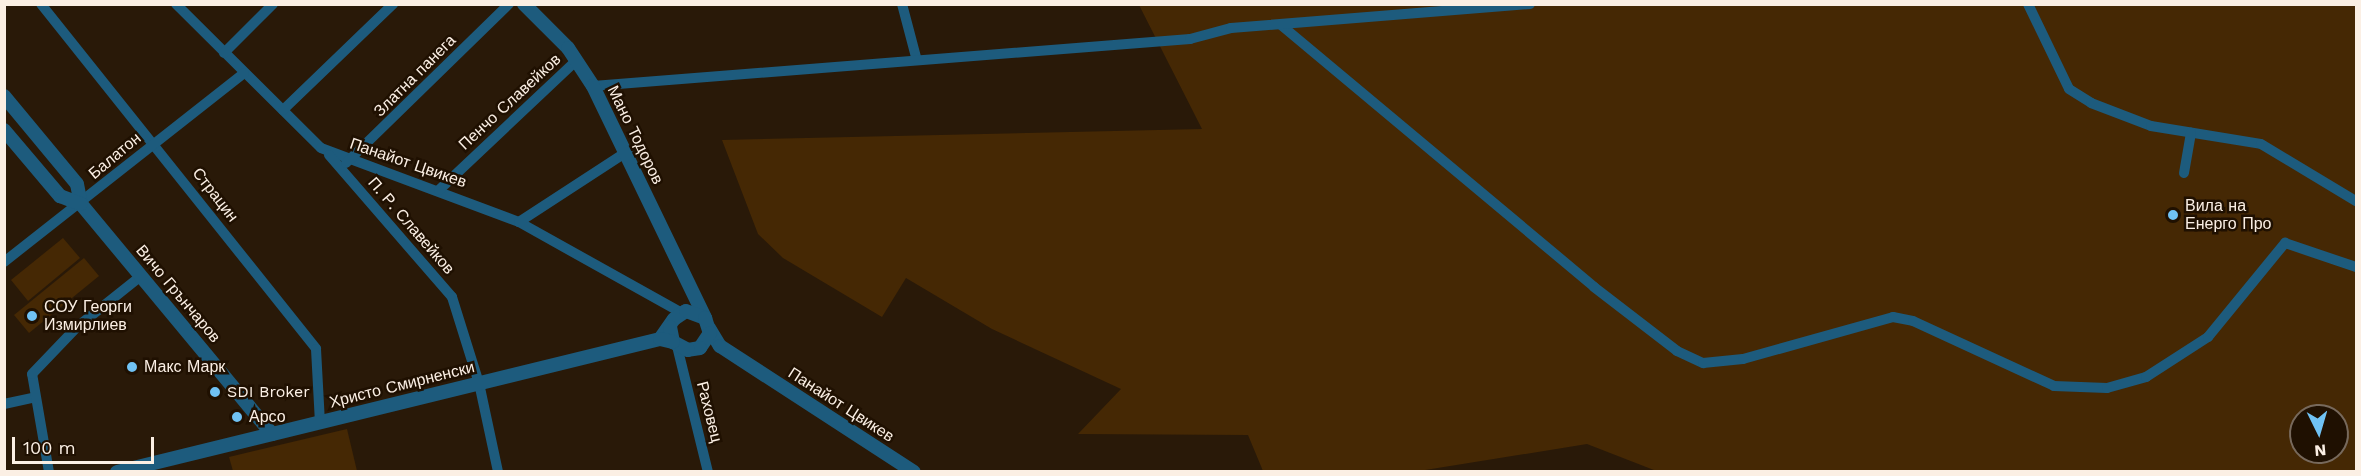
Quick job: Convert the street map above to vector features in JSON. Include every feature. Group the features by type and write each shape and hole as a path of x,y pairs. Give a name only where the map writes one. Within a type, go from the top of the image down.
{"street":[{"name":"Страцин","path":"41,4 316,349 320,422"},
{"name":"Панайот Цвикев","path":"176,4 321,148 344,163 439,190 519,222 664,307 687,312"},
{"path":"224,53 273,4"},
{"path":"283,110 393,4"},
{"name":"Златна панега","path":"344,163 508,4"},
{"name":"Мано Тодоров","path":"524,4 577,60 593,86 696,294 707,323"},
{"path":"902,4 916,57"},
{"path":"593,86 916,57 1190,39 1231,28 1530,4"},
{"path":"2028,4 2069,89 2151,126 2261,144 2356,201"},
{"path":"1281,25 1585,280 1677,351 1704,363 1743,359 1893,317 1913,321 2054,386 2107,388 2146,377 2208,337 2285,243 2356,267"},
{"name":"Пенчо Славейков","path":"439,190 577,60"},
{"name":"Балатон","path":"4,262 81,204 154,143 244,73"},
{"name":"Вичо Грънчаров","path":"4,96 77,184 81,204 273,434"},
{"name":"Вичо Грънчаров","path":"4,130 60,196 81,204"},
{"path":"2184,173 2191,134"},
{"path":"519,222 626,153"},
{"name":"П. Р. Славейков","path":"344,163 452,297 479,383 498,471"},
{"path":"49,471 32,398 32,374 53,350 141,276"},
{"path":"671,326 687,312 696,294"},
{"path":"664,307 680,347"},
{"path":"680,347 707,323 687,312"},
{"name":"Панайот Цвикев","path":"707,323 720,346 914,471"},
{"path":"680,347 720,346"},
{"name":"Христо Смирненски","path":"117,471 479,383 680,347"},
{"name":"Раховец","path":"680,347 708,471"},
{"path":"4,404 32,398"}],"shaded area":[{"path":"1139,5 2356,5 2356,471 1659,472 1587,444 1419,471 1263,471 1248,435 1078,434 1121,389 992,329 906,278 882,317 783,258 758,234 722,140 1202,129"},
{"path":"63,238 80,258 28,301 11,280"},
{"path":"84,258 99,276 29,333 14,315"},
{"path":"347,429 357,471 233,471 229,457"}],"place":[{"name":"Вила на Енерго Про","path":"2173,215"},
{"name":"СОУ Георги Измирлиев","path":"32,316"},
{"name":"Макс Марк","path":"132,367"},
{"name":"SDI Broker","path":"215,392"},
{"name":"Арсо","path":"237,417"}]}
